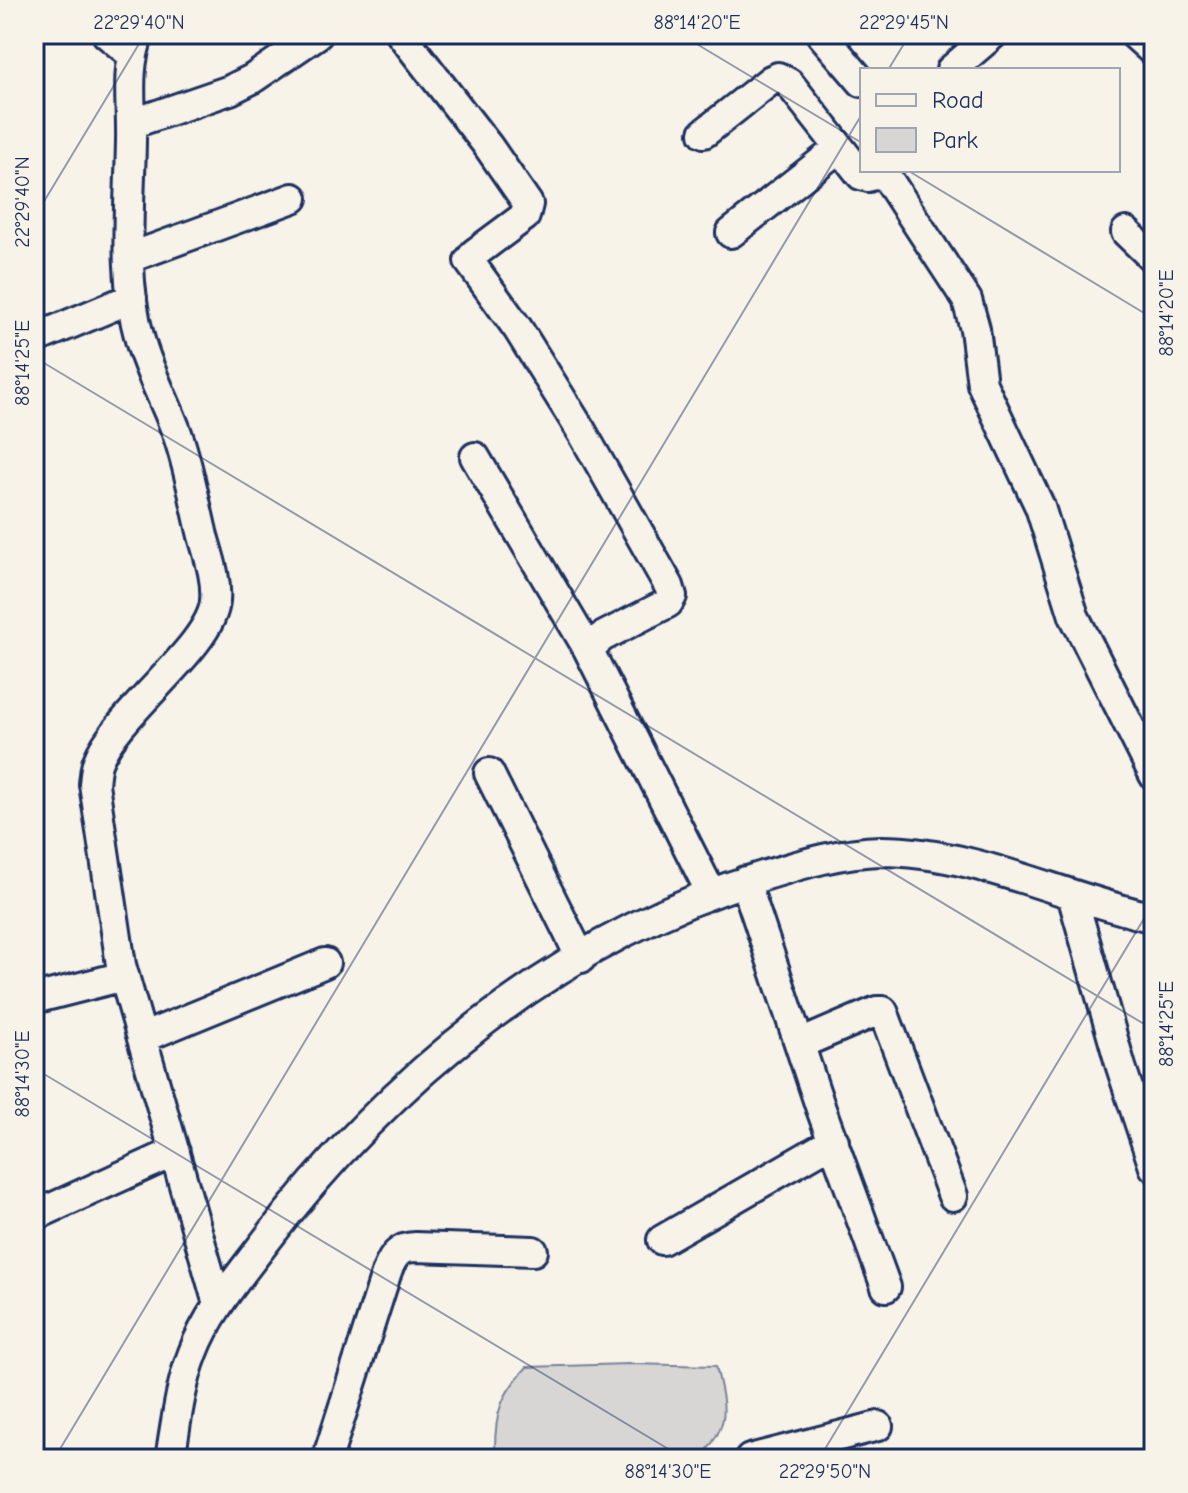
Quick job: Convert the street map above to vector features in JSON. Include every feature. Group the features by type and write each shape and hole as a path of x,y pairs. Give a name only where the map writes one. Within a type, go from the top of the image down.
{"street":[{"path":"107,34 135,44 128,78 132,298 140,342 178,437 213,575 215,601 212,618 199,636 112,737 97,762 94,784 124,976 218,1304"},
{"path":"131,124 230,90 252,79 318,34"},
{"path":"401,34 488,146 528,204 525,216 475,253 469,261 518,329 582,432 669,586 672,596 661,608 602,637 588,649"},
{"path":"821,34 860,80"},
{"path":"953,68 993,34"},
{"path":"1134,34 1154,52"},
{"path":"704,133 778,77 789,83 864,177 875,172"},
{"path":"731,233 839,148"},
{"path":"881,172 967,300 975,329 982,384 1040,507 1074,616 1154,775"},
{"path":"129,258 293,198"},
{"path":"1126,232 1154,259"},
{"path":"34,339 132,298"},
{"path":"475,457 588,649 711,893"},
{"path":"489,773 581,958"},
{"path":"170,1459 193,1353 218,1304 285,1215 422,1070 546,978 581,958 691,900 829,856 882,851 966,863 1154,918"},
{"path":"745,881 886,1287"},
{"path":"1072,895 1121,1067 1154,1167"},
{"path":"142,1038 325,963"},
{"path":"34,999 124,976"},
{"path":"800,1044 883,1011 953,1196"},
{"path":"662,1240 834,1141"},
{"path":"34,1216 175,1152"},
{"path":"327,1459 387,1271 396,1254 405,1247 533,1251"},
{"path":"750,1459 878,1426"}],"green space":[{"path":"629,1364 716,1366 724,1405 723,1416 717,1435 700,1459 542,1459 495,1449 501,1405 511,1386 527,1367"}]}
